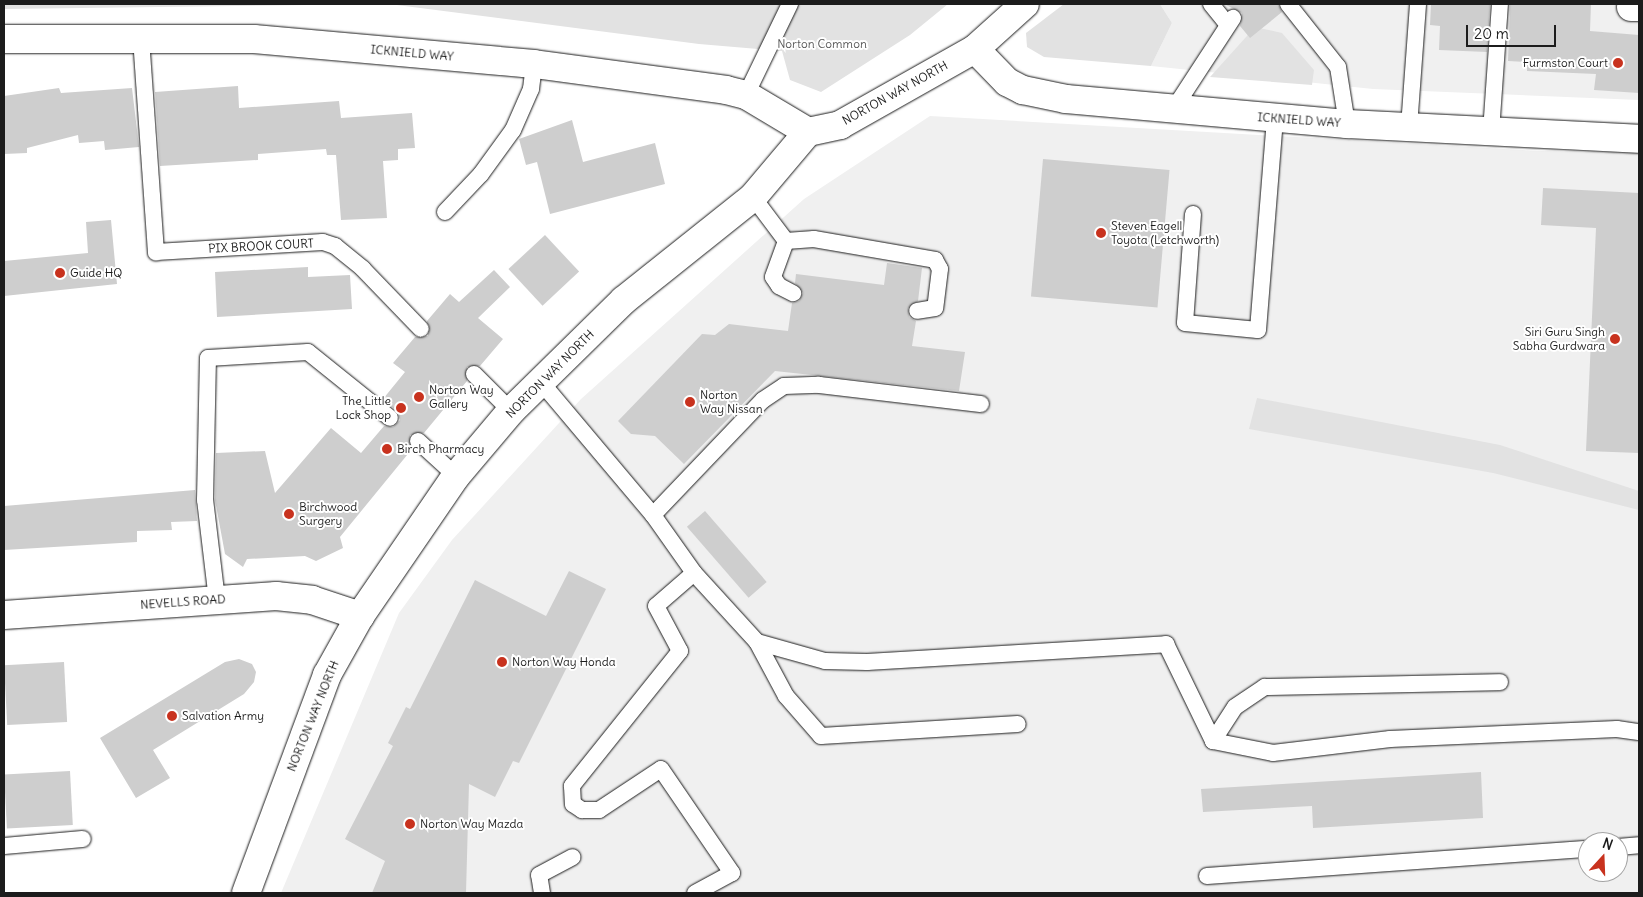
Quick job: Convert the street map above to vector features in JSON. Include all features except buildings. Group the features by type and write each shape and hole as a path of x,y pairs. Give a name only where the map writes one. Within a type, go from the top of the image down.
{"street":[{"name":"NORTON WAY NORTH","path":"246,893 324,684 360,616 456,476 512,411 624,300 753,197 808,132 840,124 975,49 1025,4"},
{"name":"ICKNIELD WAY","path":"4,39 254,39 534,64 702,84 746,95 808,132"},
{"name":"ICKNIELD WAY","path":"975,49 1007,82 1023,90 1066,99 1173,110 1348,124 1639,138"},
{"name":"NEVELLS ROAD","path":"4,615 276,596 312,600 360,616"}],"lane":[{"path":"746,95 790,4"},
{"path":"1173,110 1230,21 1211,4"},
{"path":"1288,4 1338,67 1348,124"},
{"path":"1410,127 1418,4"},
{"path":"1491,132 1500,4"},
{"name":"PIX BROOK COURT","path":"141,38 156,252 323,242 335,246 363,269 421,329"},
{"path":"445,212 481,174 513,130 530,89 534,64"},
{"path":"1193,214 1185,323 1258,330 1275,118"},
{"path":"753,197 786,241"},
{"path":"786,241 814,239 935,260 940,269 935,308 917,311"},
{"path":"786,241 773,277 779,286 793,293"},
{"path":"217,600 205,500 208,358 308,352 390,418"},
{"path":"474,374 512,411"},
{"path":"541,382 653,515 694,573 757,642 786,696 821,736 1018,724"},
{"path":"653,515 763,400 784,386 819,385 982,404"},
{"path":"418,441 456,476"},
{"path":"694,573 656,606 680,651 572,786 573,804 582,810 599,810 661,769 732,873 694,893"},
{"path":"757,642 825,661 867,662 1166,644 1213,741"},
{"path":"1213,741 1235,706 1264,687 1500,682"},
{"path":"1213,741 1273,753 1390,739 1618,729 1639,732"},
{"path":"4,846 84,839"},
{"path":"1207,876 1578,850"},
{"path":"542,893 539,875 573,857"}],"shaded area":[{"path":"1160,4 1639,4 1639,100 1373,89 1151,66 1172,23"},
{"path":"930,116 1538,151 1639,152 1639,893 281,893 399,613 452,540 581,399 804,199"}],"green space":[{"path":"4,4 380,4 4,9"},
{"name":"Norton Common","path":"389,4 948,4 910,35 821,92 790,80 782,51 699,44"},
{"path":"1064,4 1160,4 1172,23 1151,66 1044,57 1027,47 1026,33"},
{"path":"1255,27 1282,33 1314,70 1312,85 1210,77"},
{"path":"1257,398 1500,445 1639,491 1639,510 1493,473 1249,429"}],"place":[{"name":"Furmston Court","path":"1618,63"},
{"name":"Steven Eagell Toyota (Letchworth)","path":"1101,233"},
{"name":"Guide HQ","path":"60,273"},
{"name":"Siri Guru Singh Sabha Gurdwara","path":"1615,339"},
{"name":"Norton Way Gallery","path":"419,397"},
{"name":"Norton Way Nissan","path":"690,402"},
{"name":"The Little Lock Shop","path":"401,408"},
{"name":"Birch Pharmacy","path":"387,449"},
{"name":"Birchwood Surgery","path":"289,514"},
{"name":"Norton Way Honda","path":"502,662"},
{"name":"Salvation Army","path":"172,716"},
{"name":"Norton Way Mazda","path":"410,824"}]}
